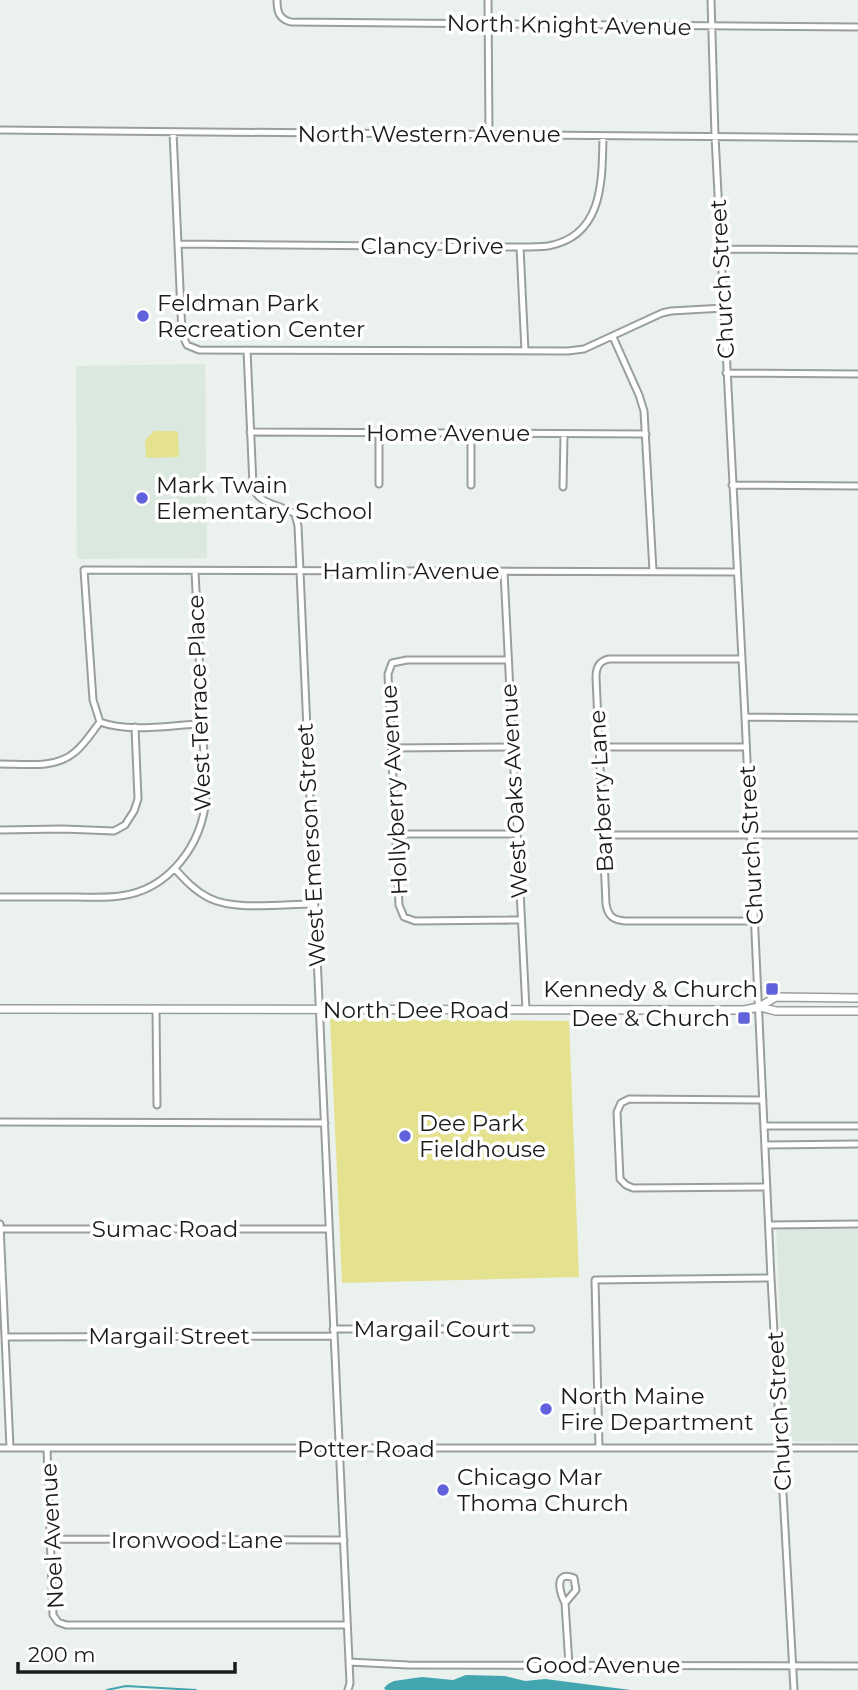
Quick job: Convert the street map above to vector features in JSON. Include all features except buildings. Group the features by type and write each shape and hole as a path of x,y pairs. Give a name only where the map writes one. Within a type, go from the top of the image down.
{"street":[{"name":"North Knight Avenue","path":"277,0 281,18 291,22 858,27"},
{"path":"488,0 489,135"},
{"name":"Church Street","path":"710,0 726,373 794,1690"},
{"name":"North Western Avenue","path":"0,130 858,138"},
{"path":"173,132 182,334 187,345 199,350 576,351 613,337 662,313 724,308"},
{"name":"Clancy Drive","path":"179,244 547,246 574,235 591,217 601,192 603,136"},
{"path":"520,247 525,351"},
{"path":"720,249 858,250"},
{"path":"613,337 644,411 653,571"},
{"name":"West Emerson Street","path":"247,350 254,493 290,510 295,514 298,526 313,904 344,1540 348,1690"},
{"path":"726,373 858,374"},
{"name":"Home Avenue","path":"250,432 646,434"},
{"path":"379,433 379,484"},
{"path":"471,433 471,485"},
{"path":"563,486 564,433"},
{"path":"732,485 858,486"},
{"name":"Hamlin Avenue","path":"100,722 93,700 84,570 737,572"},
{"name":"West Terrace Place","path":"175,869 195,840 205,813 195,571"},
{"name":"West Oaks Avenue","path":"504,572 526,1010"},
{"name":"Barberry Lane","path":"741,659 603,660 598,664 596,677 598,747 606,904 611,917 625,921 754,921"},
{"name":"Hollyberry Avenue","path":"508,660 407,660 392,663 388,674 391,748 399,905 404,917 415,921 521,920"},
{"path":"745,717 858,718"},
{"path":"0,764 36,764 62,760 81,747 100,722 119,727 201,724"},
{"path":"0,830 114,831 125,825 138,799 135,727"},
{"path":"391,748 512,747"},
{"path":"598,747 746,747"},
{"path":"396,834 516,834"},
{"path":"603,835 858,835"},
{"path":"0,897 120,896 154,885 175,869 197,890 218,901 245,905 313,904"},
{"path":"759,1007 776,997 858,998"},
{"path":"759,1007 776,1011 858,1011"},
{"name":"North Dee Road","path":"0,1009 744,1010 759,1007"},
{"path":"156,1009 157,1105"},
{"path":"763,1100 629,1099 621,1103 617,1112 620,1179 633,1188 767,1187"},
{"path":"0,1122 325,1123"},
{"path":"765,1126 858,1126"},
{"path":"766,1144 858,1144"},
{"name":"Noel Avenue","path":"0,1224 10,1448"},
{"path":"769,1225 858,1224"},
{"name":"Sumac Road","path":"0,1229 329,1230"},
{"path":"599,1448 595,1280 771,1278"},
{"name":"Margail Court","path":"333,1333 531,1329"},
{"name":"Margail Street","path":"5,1337 333,1333"},
{"name":"Potter Road","path":"0,1448 858,1448"},
{"name":"Noel Avenue","path":"47,1449 53,1615 58,1622 66,1625 347,1625"},
{"name":"Ironwood Lane","path":"50,1539 344,1540"},
{"path":"565,1603 576,1590 576,1583 569,1576 561,1580 559,1587 565,1603 569,1665"},
{"name":"Good Avenue","path":"349,1662 408,1665 858,1666"}],"shaded area":[{"name":"Mark Twain Elementary School","path":"205,364 207,558 77,559 76,366"},
{"path":"154,431 178,433 179,457 146,458 145,440"},
{"path":"330,1019 569,1021 579,1277 342,1283"},
{"path":"776,1229 858,1229 858,1442 786,1441"}],"water":[{"path":"466,1675 505,1676 525,1681 545,1679 631,1690 384,1688 394,1681 422,1677 453,1680"}],"waterway":[{"path":"107,1690 126,1686 196,1690"}],"place":[{"name":"Feldman Park Recreation Center","path":"143,316"},
{"name":"Mark Twain Elementary School","path":"142,498"},
{"name":"Kennedy & Church","path":"772,989"},
{"name":"Dee & Church","path":"744,1018"},
{"name":"Dee Park Fieldhouse","path":"405,1136"},
{"name":"North Maine Fire Department","path":"546,1409"},
{"name":"Chicago Mar Thoma Church","path":"443,1490"}]}
